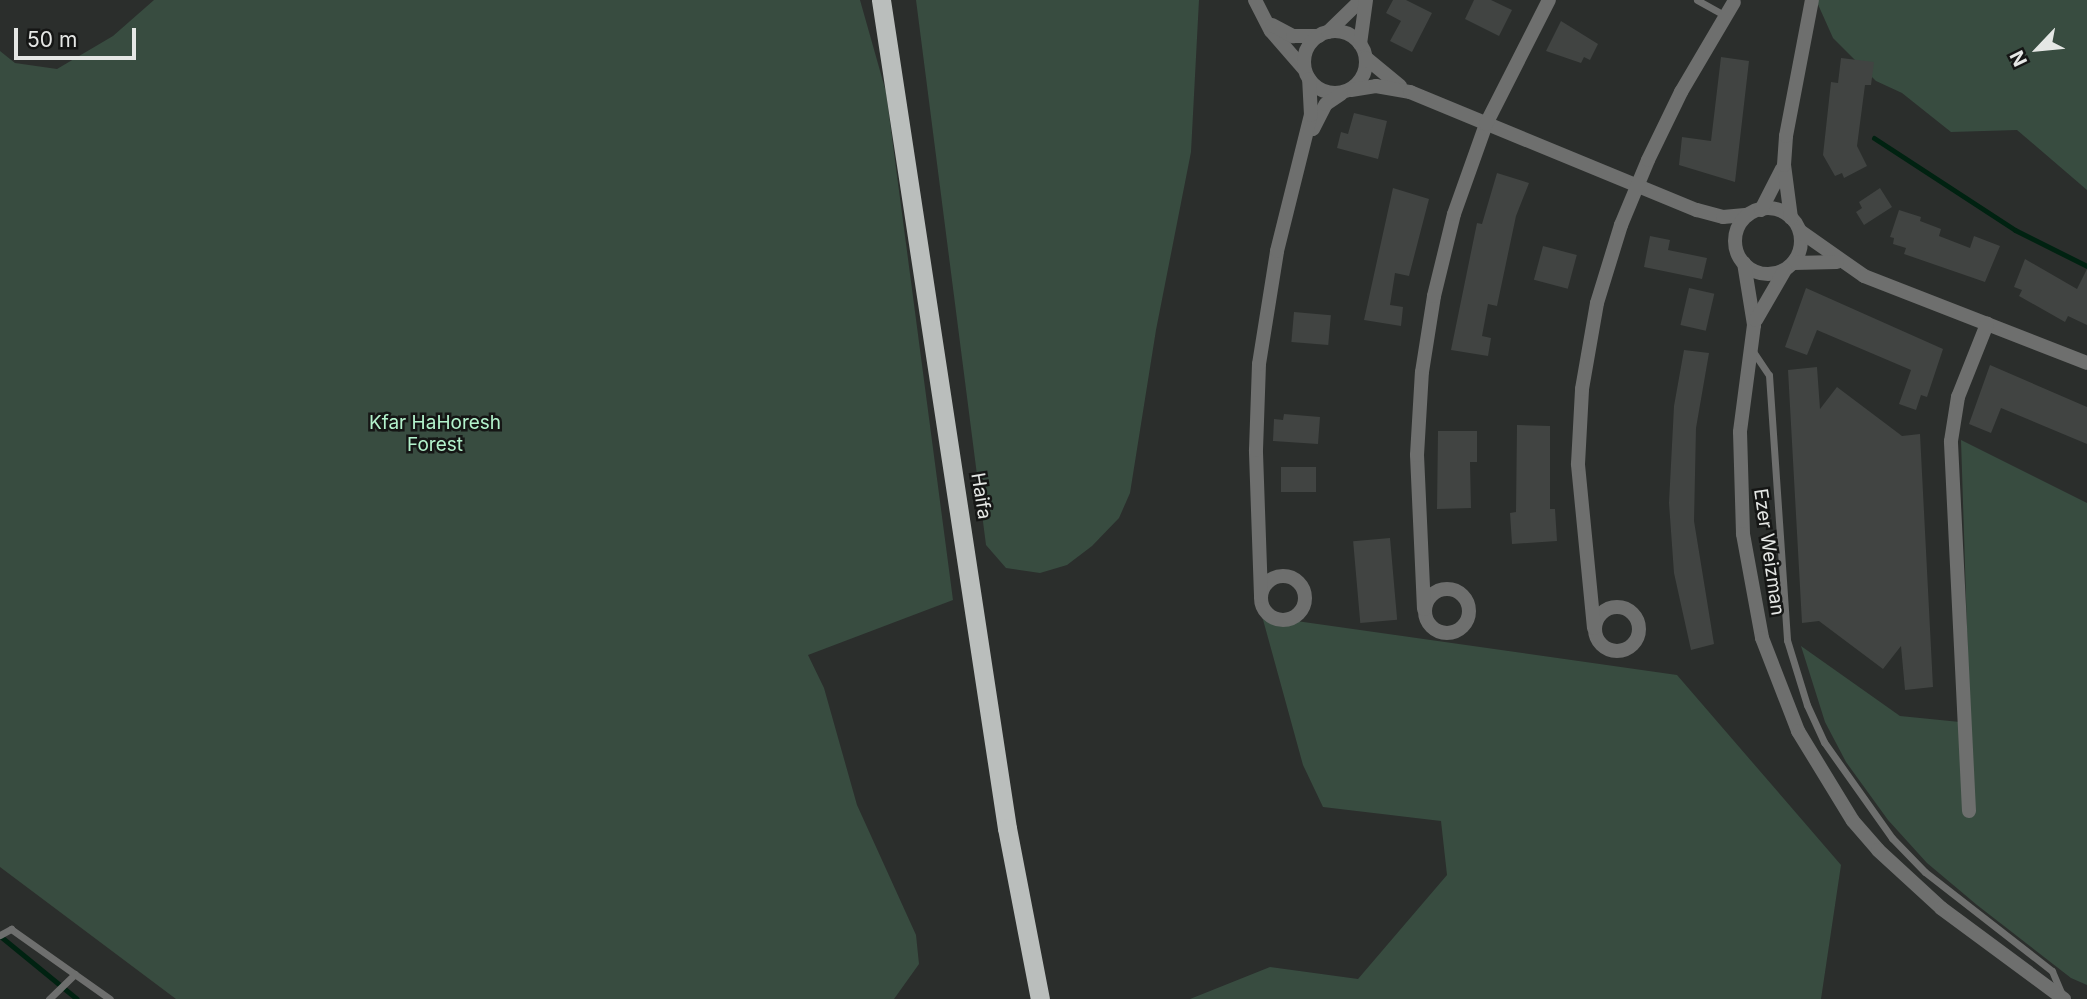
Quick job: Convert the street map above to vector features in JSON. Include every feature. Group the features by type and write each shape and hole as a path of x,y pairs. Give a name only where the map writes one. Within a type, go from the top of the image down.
{"highway":[{"name":"Haifa","path":"881,0 1007,828 1041,999"}],"street":[{"path":"1258,539 1268,563 1303,588 1304,606 1296,616 1273,618 1263,609 1261,596 1258,539 1259,364 1277,251 1311,115 1305,54 1363,0"},
{"path":"1302,156 1326,104 1346,92 1364,74 1363,0"},
{"path":"1424,609 1434,592 1447,589 1459,592 1467,601 1468,619 1460,629 1437,631 1427,622 1424,609 1418,455 1426,337 1454,214 1486,124 1549,0"},
{"path":"1791,218 1784,164 1795,78 1812,0"},
{"path":"1594,628 1599,615 1610,608 1623,608 1633,615 1639,625 1634,643 1619,652 1607,649 1597,640 1594,628 1579,500 1582,389 1607,265 1636,185 1681,92 1734,2"},
{"path":"1257,6 1280,31 1344,33 1410,92"},
{"path":"1257,6 1320,90 1346,92 1376,86 1410,92 1697,210 1723,217 1778,210 1791,218 1800,231 1842,262 2087,363"},
{"path":"1735,243 1784,164"},
{"path":"1697,210 1735,243 1744,263 1754,325"},
{"path":"1754,325 1799,253 1800,231"},
{"path":"1744,263 1763,274 1789,266 1842,262"},
{"path":"1969,811 1951,441 1958,397 1987,324"},
{"name":"Ezer Weizman","path":"1754,325 1740,432 1744,534 1762,638 1798,731 1853,821 1878,850 1941,908 2064,999"},
{"path":"1420,550 1427,571 1447,589"},
{"path":"1261,596 1270,579 1283,576"},
{"path":"1589,588 1610,608"}],"lane":[{"path":"1697,0 1726,16"},
{"path":"1750,349 1759,356 1769,375 1787,640 1807,705 1824,742 1868,810 1892,838 1956,897 2052,971 2064,999"},
{"path":"0,935 11,929 110,999"},
{"path":"49,999 75,974"}],"green space":[{"name":"Kfar HaHoresh Forest","path":"154,0 860,0 886,92 953,600 808,655 824,688 857,805 916,935 919,964 894,999 176,999 0,867 0,51 15,63 57,69 113,36"},
{"path":"916,0 1199,0 1191,152 1156,330 1130,493 1119,518 1092,546 1067,565 1040,573 1006,568 986,545"},
{"path":"1816,0 2087,0 2087,190 2017,130 1951,132 1902,93 1876,81 1833,38"},
{"path":"1961,440 2087,503 2087,985 2071,978 1977,905 1927,863 1888,820 1846,762 1825,722 1801,646 1900,716 1970,723"},
{"path":"1262,616 1677,675 1841,865 1821,999 1190,999 1270,967 1358,979 1447,875 1441,821 1323,807 1303,765"}],"building":[{"path":"1393,0 1406,0 1432,13 1412,52 1390,41 1401,21 1386,13"},
{"path":"1474,0 1491,0 1512,10 1499,36 1465,19"},
{"path":"1561,21 1598,44 1590,60 1584,57 1581,63 1546,51"},
{"path":"1721,57 1749,61 1735,182 1679,165 1682,137 1711,141"},
{"path":"1841,58 1874,62 1871,85 1865,85 1857,146 1867,166 1844,178 1842,173 1835,176 1823,155 1831,82 1838,83"},
{"path":"1354,113 1387,121 1378,159 1337,148 1341,132 1348,134"},
{"path":"1497,173 1529,183 1516,216 1497,306 1488,304 1482,336 1491,338 1488,356 1451,350 1477,223 1482,224"},
{"path":"1393,188 1429,199 1409,276 1395,273 1390,305 1403,307 1401,326 1364,320"},
{"path":"1880,188 1892,207 1864,225 1856,212 1862,208 1859,202"},
{"path":"1899,210 1921,217 1920,221 1941,229 1939,236 1970,248 1974,236 2000,246 1985,282 1904,254 1906,248 1893,244 1894,238 1890,237"},
{"path":"1650,236 1670,240 1668,250 1707,258 1702,279 1644,267"},
{"path":"1543,246 1577,255 1568,289 1534,280"},
{"path":"2025,259 2077,289 2087,269 2087,325 2068,316 2065,322 2019,296 2022,290 2014,287"},
{"path":"1689,288 1714,294 1706,331 1680,325"},
{"path":"1806,288 1943,349 1927,397 1921,395 1916,410 1899,404 1911,370 1817,330 1807,355 1785,347"},
{"path":"1294,312 1331,315 1328,345 1291,342"},
{"path":"1684,350 1709,353 1696,428 1694,521 1714,644 1691,650 1674,573 1669,503 1674,406"},
{"path":"1990,365 2087,407 2087,444 2001,408 1991,433 1969,424"},
{"path":"1817,367 1820,409 1837,387 1902,436 1920,434 1933,687 1905,690 1901,646 1883,669 1819,621 1802,623 1788,370"},
{"path":"1284,414 1320,417 1318,444 1273,441 1274,419 1283,420"},
{"path":"1517,425 1550,426 1550,509 1555,509 1557,541 1512,544 1510,513 1516,512"},
{"path":"1438,431 1477,431 1477,462 1470,462 1471,508 1437,509"},
{"path":"1281,467 1316,467 1316,492 1281,492"},
{"path":"1390,538 1397,620 1360,623 1353,541"}],"waterway":[{"path":"1874,138 2015,230 2087,266"},
{"path":"0,936 77,999"}]}
